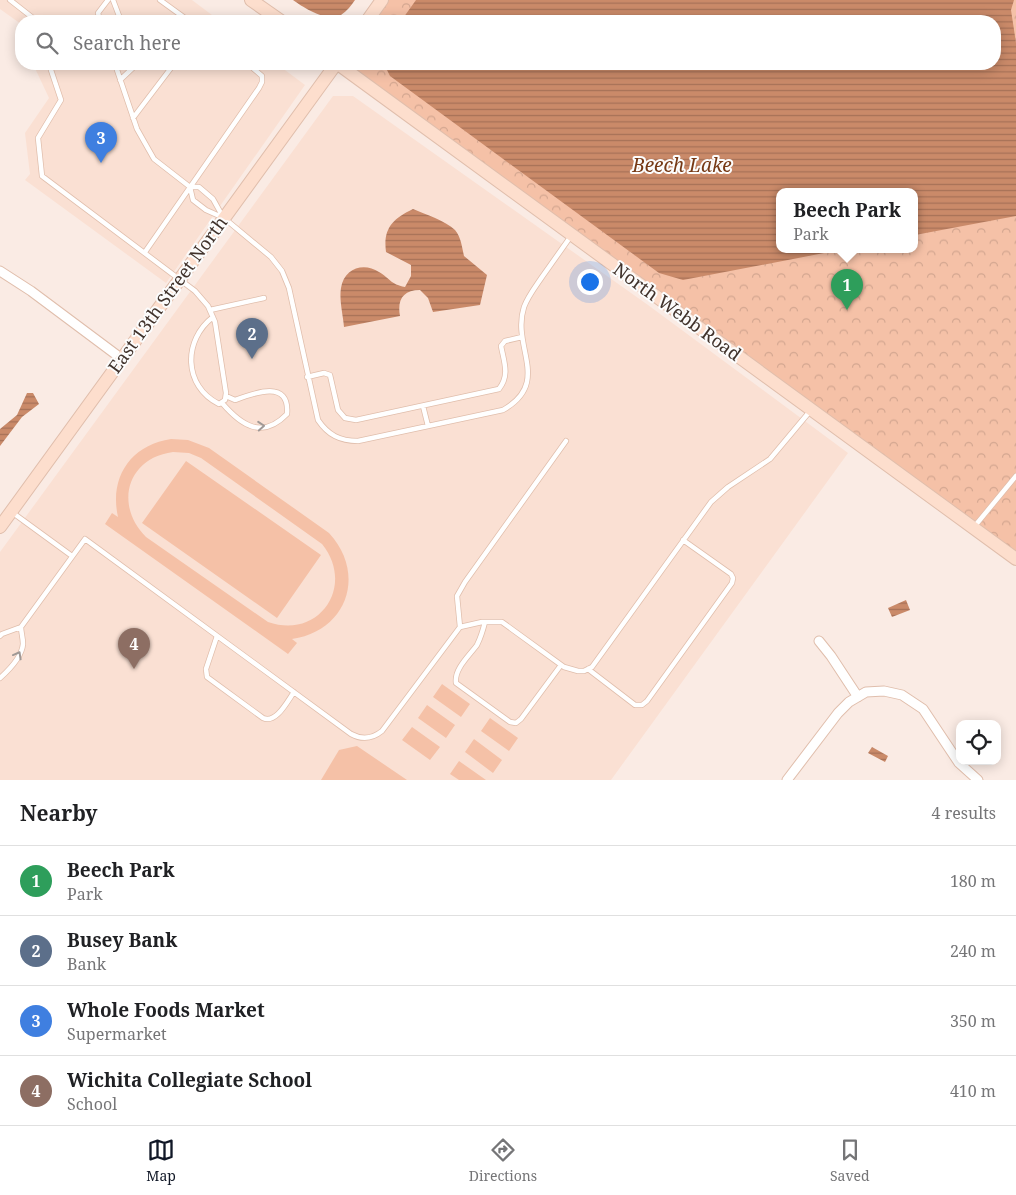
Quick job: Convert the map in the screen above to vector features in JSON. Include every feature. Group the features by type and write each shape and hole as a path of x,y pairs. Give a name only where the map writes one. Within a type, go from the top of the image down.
{"main road":[{"path":"251,0 272,15"},
{"path":"371,15 382,0"},
{"name":"East 13th Street North","path":"0,527 333,70"},
{"name":"North Webb Road","path":"345,70 1016,559"}],"street":[{"path":"0,271 32,292 122,359"},
{"path":"819,641 858,697"},
{"path":"787,780 838,713 849,702 866,692 884,691 902,695 923,709 959,763 978,780"}],"lane":[{"path":"10,0 29,15"},
{"path":"98,15 108,0"},
{"path":"113,0 119,15"},
{"path":"160,0 181,15"},
{"path":"51,70 61,100 38,138 42,176 180,278 200,296 213,317 226,396 222,403"},
{"path":"117,70 137,129 154,159 190,188 192,200 206,210 224,218 271,257 282,271 289,288 318,420 323,428 334,437 358,441 503,410 519,399 528,383 527,360 520,320 525,304 572,235"},
{"path":"120,80 132,70"},
{"path":"133,118 169,70"},
{"path":"145,252 262,82 262,76 255,70"},
{"path":"190,188 199,187 213,198 224,218"},
{"path":"210,310 264,298"},
{"path":"213,317 203,325 197,334 192,346 192,365 196,384 200,390 217,404 222,403"},
{"path":"307,376 324,373 330,375 338,410 345,418 356,420 499,389 505,382 506,371 501,346 505,341 522,337"},
{"path":"222,403 235,418 248,426 257,428 270,426 287,414 288,405 282,395 270,390 256,392 235,400 226,396"},
{"path":"423,406 428,426"},
{"path":"0,636 21,627 84,539 351,734 358,738 376,736 382,731 460,627 485,622 502,622 561,665 572,670 584,670 592,667 711,502 770,459 811,409"},
{"path":"460,627 457,596 465,582 566,441"},
{"path":"973,528 1016,476"},
{"path":"11,511 72,556"},
{"path":"588,669 636,705 642,705 647,701 732,583 733,578 731,574 683,540"},
{"path":"485,622 483,634 478,644 457,672 456,683 510,722 516,723 521,719 561,665"},
{"path":"0,678 21,652 23,644 21,627"},
{"path":"217,636 206,669 207,677 263,718 268,720 274,719 294,692"}],"shaded area":[{"path":"0,0 192,0 212,15 15,15 15,20 0,9"},
{"path":"36,70 285,70 305,85 166,283 25,180 30,174 25,133 49,98"},
{"path":"333,96 353,96 648,305 848,453 611,780 0,780 0,552"}],"green space":[{"path":"382,0 1016,0 1016,556 346,70 1001,70 1001,15 371,15"},
{"path":"171,439 188,440 209,448 329,533 341,549 347,566 348,582 345,598 338,613 326,625 311,634 292,639 297,643 288,654 105,524 112,513 118,517 117,489 120,476 126,465 134,456 157,442","holes":["173,452 189,453 201,458 322,544 332,560 335,576 333,592 327,606 316,616 303,623 286,626 268,622 146,537 136,524 130,511 128,498 130,485 136,473 145,463 157,456"]},
{"path":"186,461 321,555 277,618 142,523"},
{"path":"442,684 470,704 461,717 433,697"},
{"path":"427,705 455,725 446,738 418,718"},
{"path":"490,718 518,738 509,751 481,731"},
{"path":"412,727 440,747 430,760 402,740"},
{"path":"474,739 502,760 493,773 465,752"},
{"path":"357,746 407,780 321,780 339,750"},
{"path":"459,761 486,780 459,780 450,774"}],"water":[{"path":"293,0 355,0 341,15 321,15"},
{"name":"Beech Lake","path":"416,0 1014,0 1011,10 1016,43 1016,216 918,234 918,188 776,188 776,253 824,253 683,280 659,273 390,76 387,70 1001,70 1001,15 405,15"},
{"path":"413,209 441,221 455,230 460,239 464,256 487,275 480,305 433,312 428,298 420,290 414,290 402,297 399,305 400,316 344,327 341,288 343,281 350,272 361,267 367,267 383,275 393,283 405,287 411,276 411,265 386,252 385,244 388,231 394,221"},
{"path":"27,393 33,393 39,404 22,417 0,446 0,429 17,415"},
{"path":"906,600 910,610 892,617 888,608"},
{"path":"872,747 888,756 885,762 868,753"}],"place":[{"name":"Whole Foods Market","path":"101,163"},
{"name":"Beech Park","path":"847,310"},
{"name":"Busey Bank","path":"252,359"},
{"name":"Wichita Collegiate School","path":"134,669"}]}
